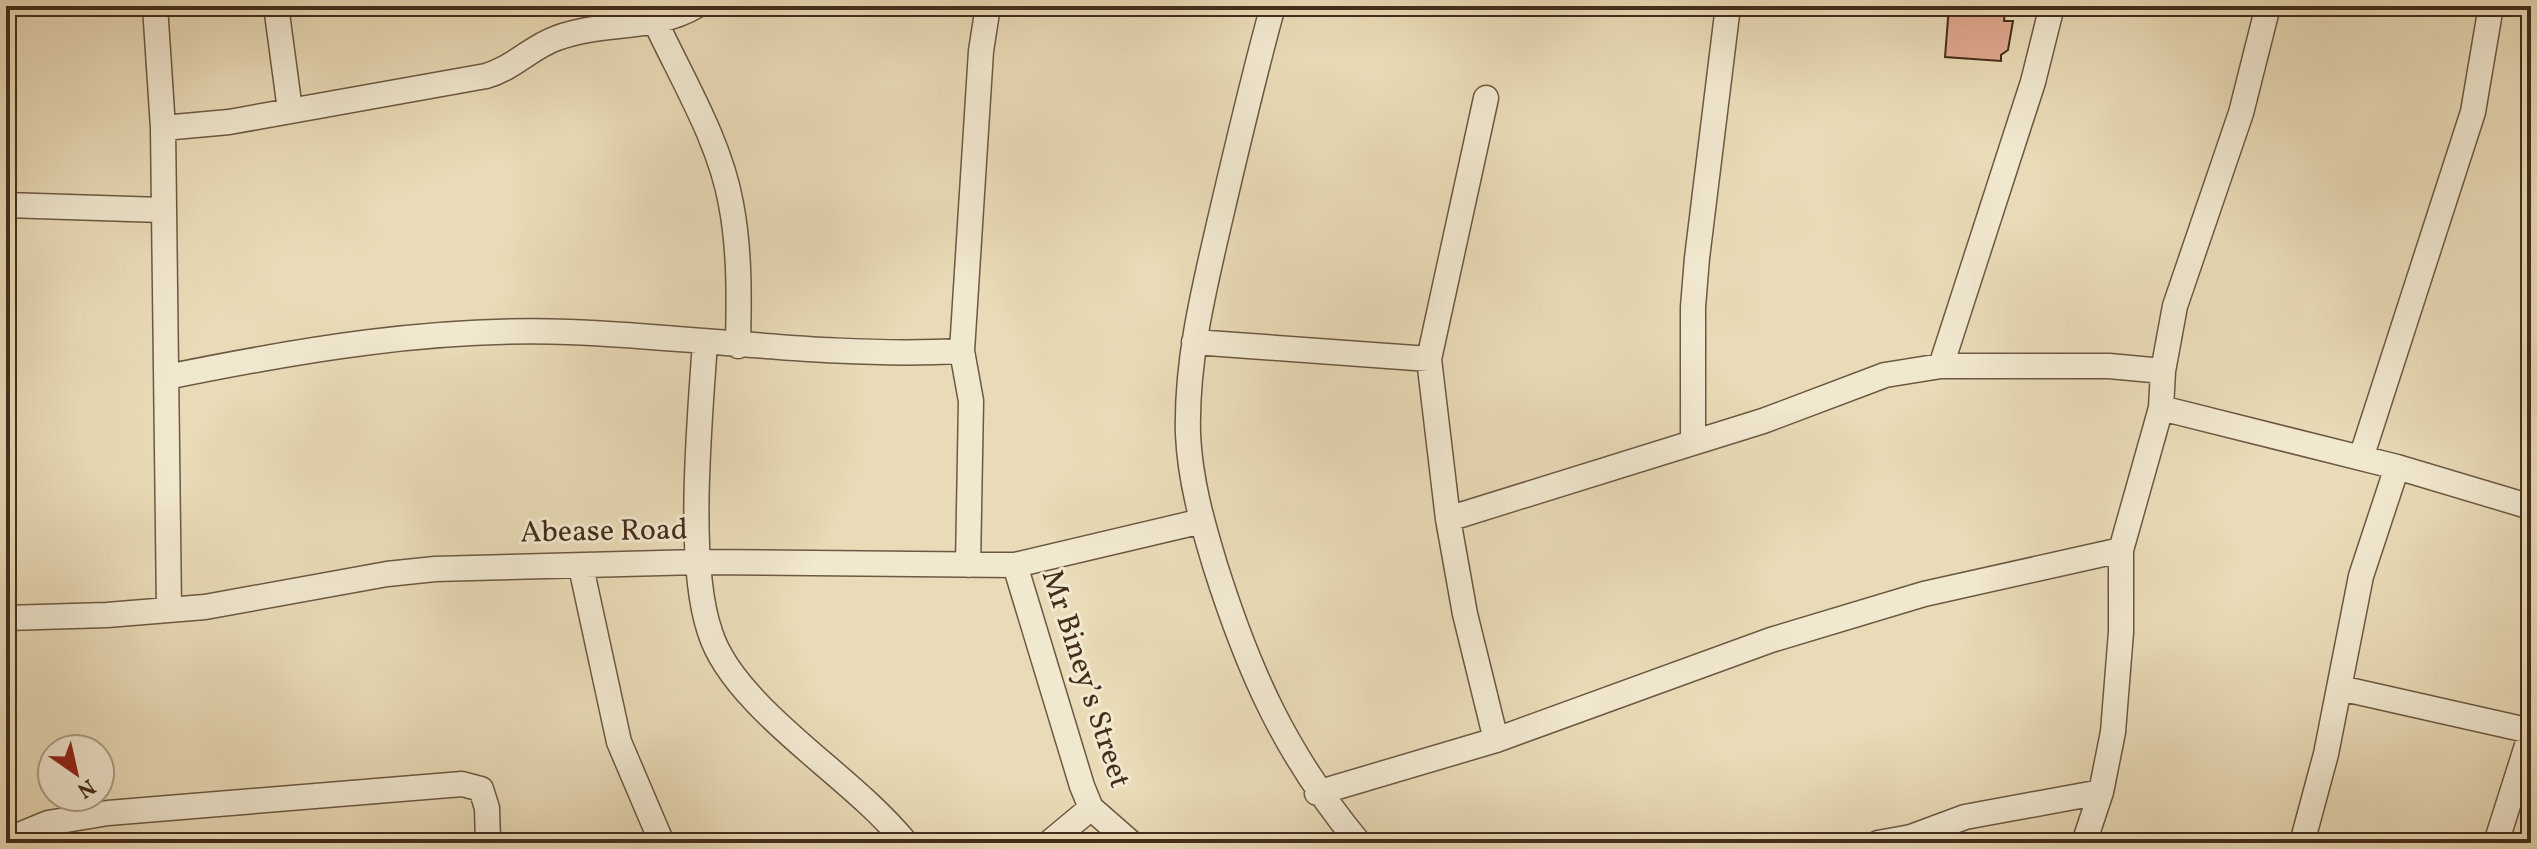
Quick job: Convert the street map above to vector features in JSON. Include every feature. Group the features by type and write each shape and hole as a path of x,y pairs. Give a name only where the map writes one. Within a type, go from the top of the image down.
{"street":[{"path":"155,6 163,128 169,610"},
{"path":"276,6 290,110"},
{"path":"163,128 290,110 486,76 516,64 555,38 655,21 696,6"},
{"path":"968,565 971,401 962,351 981,51 988,6"},
{"path":"1273,6 1234,158 1194,342 1188,435 1192,482 1247,659 1317,793 1359,843"},
{"path":"1693,441 1695,283 1728,6"},
{"path":"1941,366 2033,82 2052,6"},
{"path":"2361,458 2473,112 2491,6"},
{"path":"2084,843 2101,792 2113,732 2121,632 2121,550 2161,408 2163,371 2175,306 2241,113 2267,12"},
{"path":"655,21 706,133 731,203 738,280 738,346"},
{"path":"1486,98 1429,359 1448,519 1465,614 1496,740"},
{"path":"6,205 162,210"},
{"path":"167,377 417,336 570,332 883,354 962,351"},
{"path":"705,342 698,491 699,562 705,616 711,636 731,672 792,739 883,816 906,843"},
{"path":"1194,342 1429,359"},
{"path":"1448,519 1763,421 1885,375 1941,366 2109,366 2163,371"},
{"path":"2161,408 2397,467 2531,507"},
{"path":"2302,843 2340,688 2361,576 2397,467"},
{"name":"Abease Road","path":"6,618 205,607 387,574 463,568 699,562 1015,565 1202,521"},
{"path":"1317,793 1496,740 1801,631 1924,594 2121,550"},
{"name":"Mr Biney’s Street","path":"1015,565 1091,808 1131,843"},
{"path":"581,567 619,742 662,843"},
{"path":"2340,688 2531,732 2496,843"},
{"path":"17,843 19,835 48,823 108,813 462,784 481,789 487,808 488,843"},
{"path":"1878,843 1911,837 1977,815 2101,792"},
{"path":"1049,843 1091,808"}],"path":[{"path":"2185,6 2267,12"}],"building":[{"path":"1949,6 2005,10 2004,21 2013,21 2008,50 2001,55 2001,61 1945,57"}]}
